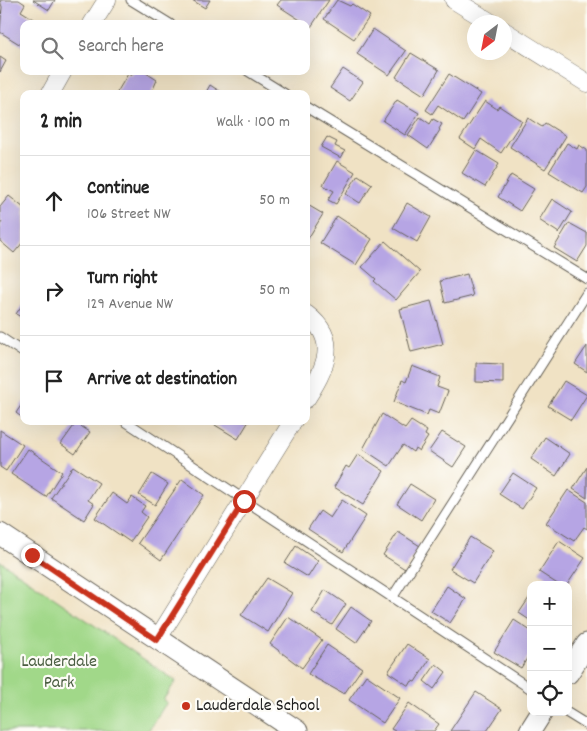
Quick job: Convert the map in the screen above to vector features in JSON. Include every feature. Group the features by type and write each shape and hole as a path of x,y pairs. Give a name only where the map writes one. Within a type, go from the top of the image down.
{"street":[{"path":"94,20 107,0"},
{"path":"454,0 479,15"},
{"path":"512,37 587,83"},
{"path":"52,90 61,75"},
{"path":"310,318 322,328 327,340 326,362 320,377 310,393"},
{"path":"157,640 291,425"},
{"path":"0,534 157,640 297,731"},
{"path":"569,671 587,644"},
{"path":"530,731 539,716"}],"lane":[{"path":"132,0 164,20"},
{"path":"254,75 279,90"},
{"path":"310,109 587,278"},
{"path":"392,598 587,293"},
{"path":"0,337 20,350"},
{"path":"131,425 527,686"},
{"path":"572,716 587,725"}],"green space":[{"name":"Lauderdale Park","path":"0,561 176,681 163,700 167,702 148,731 0,731"}],"building":[{"path":"0,0 19,0 25,4 21,11 36,20 20,20 20,44 0,32 2,7"},
{"path":"33,0 55,0 49,10"},
{"path":"192,0 210,0 205,8"},
{"path":"281,0 329,0 311,27 310,20 300,20 277,5"},
{"path":"337,0 350,6 352,4 370,16 354,39 324,19"},
{"path":"373,29 406,51 389,75 357,54"},
{"path":"411,53 439,70 424,95 396,77"},
{"path":"0,57 6,61 0,72"},
{"path":"343,69 363,82 350,101 330,88"},
{"path":"449,74 481,94 463,122 438,105 432,114 426,110"},
{"path":"127,75 149,75 157,80 153,90 118,90"},
{"path":"210,85 218,90 207,90"},
{"path":"397,100 419,113 405,135 383,121"},
{"path":"485,101 497,109 499,106 522,121 501,153 481,139 475,149 460,139"},
{"path":"420,117 430,124 433,119 442,124 428,149 408,135"},
{"path":"528,118 542,127 545,123 566,136 545,169 510,147"},
{"path":"327,137 337,142 335,146 345,151 341,158 321,147"},
{"path":"567,143 577,149 579,145 587,150 587,187 583,193 549,172"},
{"path":"476,150 499,164 485,187 462,173"},
{"path":"337,161 355,172 336,204 328,200 334,191 323,185"},
{"path":"358,175 372,184 360,203 346,194"},
{"path":"511,175 534,189 520,211 498,197"},
{"path":"9,196 20,205 20,246 14,253 0,241 0,225 2,222 0,220 0,207"},
{"path":"552,199 572,212 559,233 539,220"},
{"path":"407,203 431,217 417,242 393,228"},
{"path":"310,206 323,214 310,235"},
{"path":"337,216 372,239 356,265 320,243"},
{"path":"569,223 587,233 587,246 577,262 554,248"},
{"path":"385,241 420,272 396,300 374,281 376,279 362,267"},
{"path":"467,274 473,296 445,303 440,281"},
{"path":"431,301 443,344 411,352 400,309"},
{"path":"20,308 20,316 16,314"},
{"path":"587,346 587,372 575,364"},
{"path":"476,363 503,364 503,383 476,382"},
{"path":"412,366 440,377 437,387 448,391 439,414 429,410 427,415 394,402 402,380 406,382"},
{"path":"564,381 587,395 571,420 548,406"},
{"path":"20,407 20,416 16,413"},
{"path":"382,414 405,429 411,421 427,431 425,435 428,437 419,451 415,448 413,452 403,445 389,466 363,449"},
{"path":"75,425 79,425 90,432 75,454 61,444"},
{"path":"215,425 247,425 238,439"},
{"path":"0,430 23,445 6,471 0,467"},
{"path":"442,432 466,447 453,467 429,451"},
{"path":"545,437 570,454 556,476 531,459"},
{"path":"28,449 62,472 46,497 11,474"},
{"path":"358,454 384,471 363,505 334,487 346,466 349,468"},
{"path":"73,466 99,483 88,500 94,504 84,520 51,498"},
{"path":"587,467 587,498 573,489"},
{"path":"513,473 536,488 522,509 499,494"},
{"path":"152,474 168,484 155,505 139,495"},
{"path":"182,479 204,495 161,560 138,543"},
{"path":"410,484 434,499 421,520 397,504"},
{"path":"568,490 587,502 587,529 584,527 574,541 546,523"},
{"path":"112,493 127,504 132,497 145,506 141,512 147,517 130,542 95,518"},
{"path":"342,500 366,516 343,552 308,529 320,511 330,518"},
{"path":"398,532 420,546 405,569 383,555"},
{"path":"470,537 493,551 473,583 450,569"},
{"path":"559,541 585,558 570,581 553,581 539,572"},
{"path":"296,546 318,561 308,577 285,563"},
{"path":"267,578 292,593 268,632 241,615"},
{"path":"447,586 466,599 450,623 431,611"},
{"path":"325,590 346,604 332,625 312,612"},
{"path":"527,601 527,618 519,613"},
{"path":"351,607 371,621 356,643 336,629"},
{"path":"288,617 322,640 302,668 270,644"},
{"path":"514,620 527,628 527,658 521,668 494,652"},
{"path":"407,644 430,659 415,682 412,681 409,686 388,672"},
{"path":"327,645 362,668 344,694 308,674"},
{"path":"436,664 446,672 434,689 424,681"},
{"path":"366,675 400,698 383,723 349,700"},
{"path":"476,692 502,709 487,731 450,731"},
{"path":"409,703 439,724 434,731 395,731 391,729"}],"place":[{"name":"Lauderdale School","path":"186,706"}],"route":[{"path":"32,555 157,640 244,501"}]}
